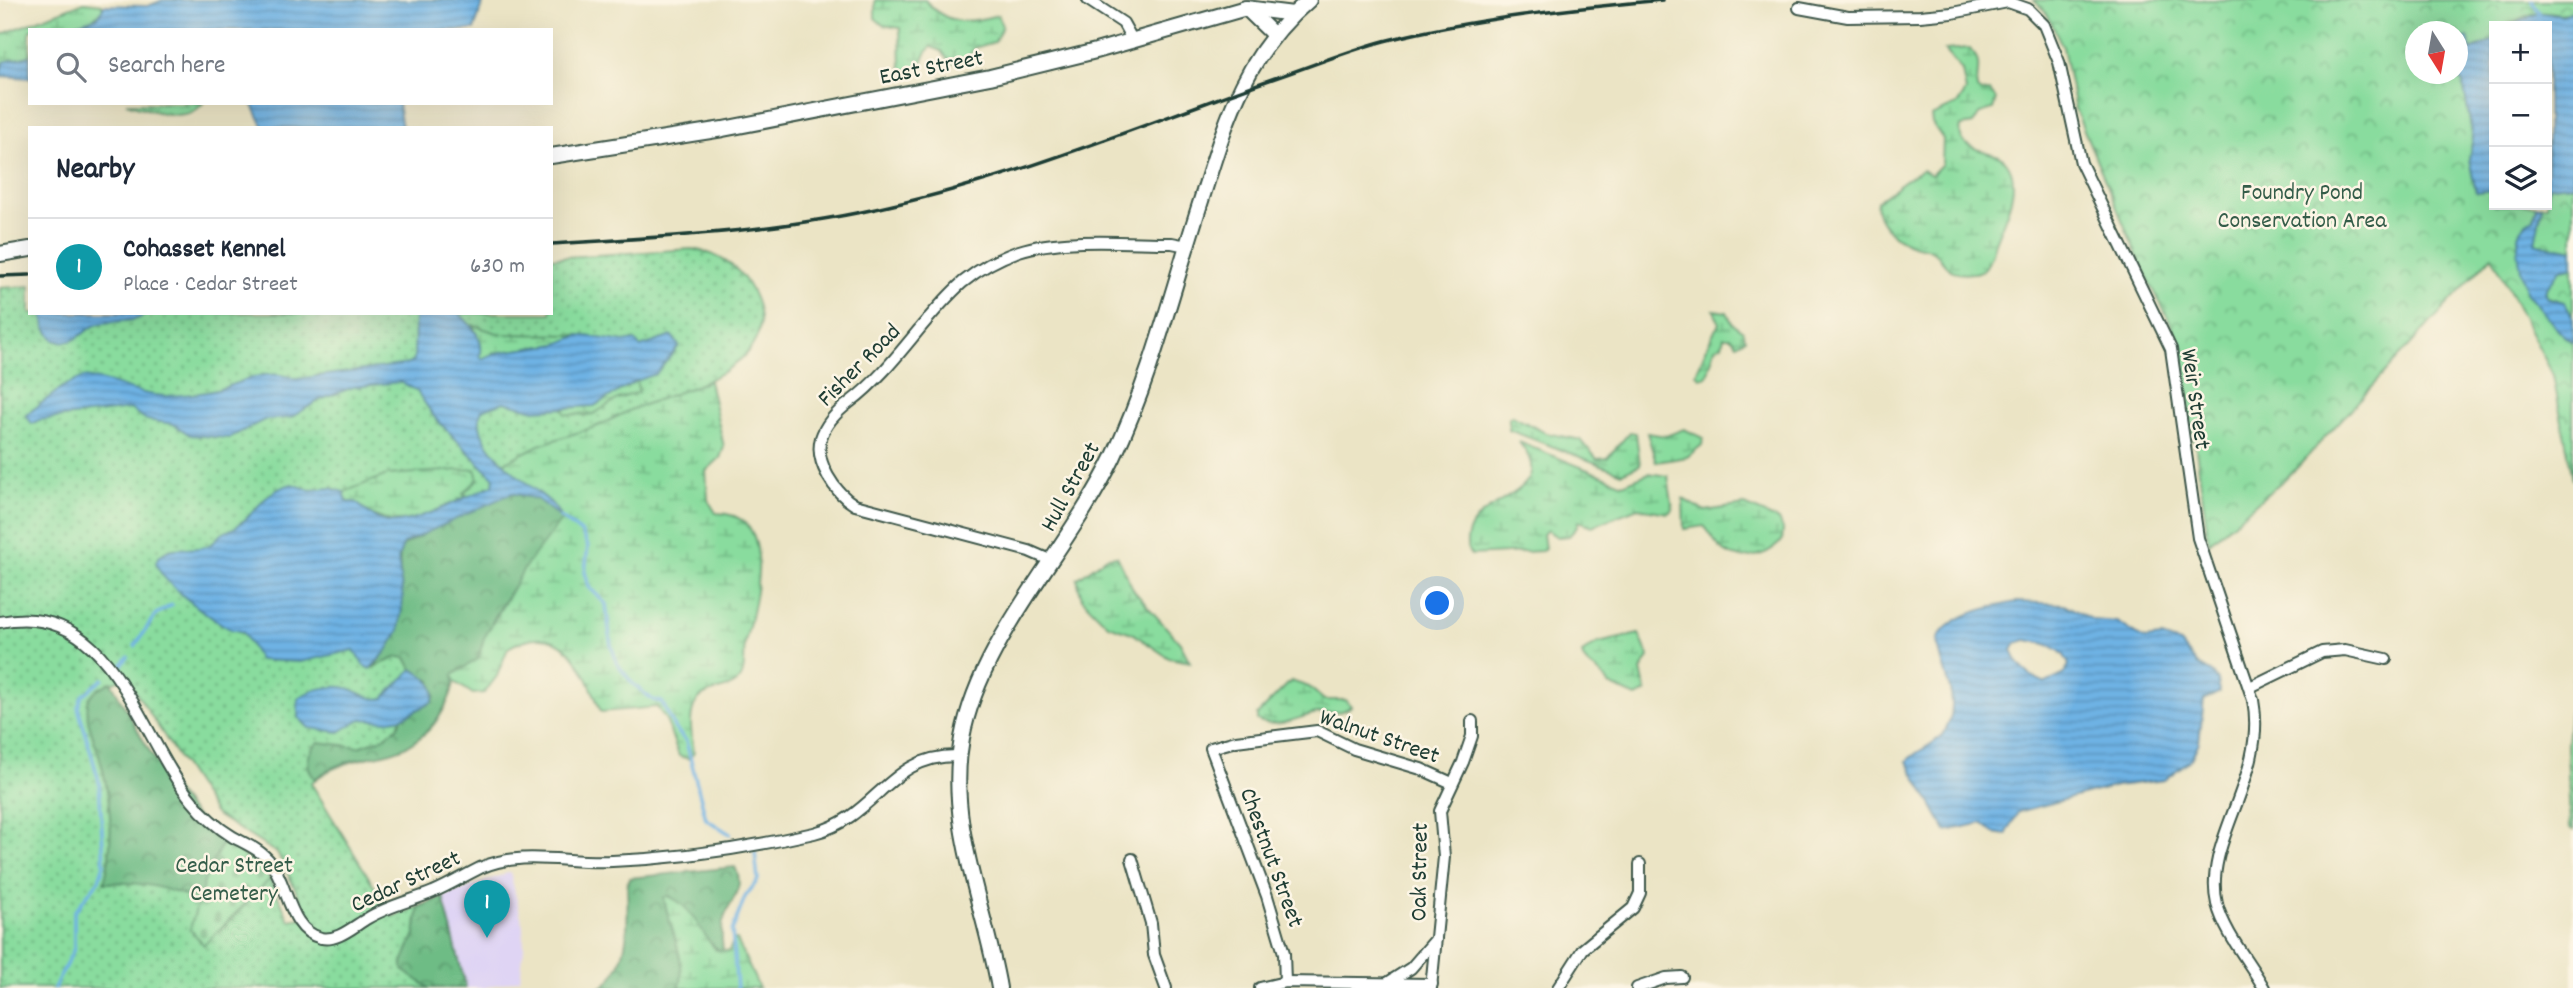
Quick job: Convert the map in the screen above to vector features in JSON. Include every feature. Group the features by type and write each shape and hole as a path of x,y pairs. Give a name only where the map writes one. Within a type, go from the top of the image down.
{"main road":[{"path":"1293,14 1309,0"},
{"name":"East Street","path":"553,156 723,129 1026,70 1246,8 1293,14"},
{"path":"1246,8 1274,35"},
{"name":"Hull Street","path":"999,988 961,828 957,792 959,756 966,719 984,672 1101,481 1125,431 1234,101 1248,71 1293,14"},
{"path":"0,254 28,249"}],"street":[{"path":"1088,0 1123,23 1133,41"},
{"name":"Weir Street","path":"1799,8 1848,17 1920,16 2008,2 2028,9 2044,25 2059,62 2081,163 2171,349 2198,538 2250,687 2256,718 2254,750 2246,786 2218,857 2214,882 2224,923 2264,988"},
{"name":"Fisher Road","path":"1052,561 1029,551 855,505 841,494 825,470 819,448 823,432 842,407 910,344 954,290 990,264 1019,251 1048,246 1172,243 1187,246"},
{"name":"Cedar Street","path":"0,622 20,619 47,621 71,629 87,641 116,678 187,795 216,825 268,859 300,923 311,934 324,939 334,938 380,911 430,894 482,867 510,859 542,857 608,862 714,852 825,830 847,821 889,782 917,762 939,755 959,756"},
{"path":"2250,687 2322,652 2345,650 2386,659"},
{"name":"Oak Street","path":"1432,986 1444,857 1440,816 1470,741 1472,721"},
{"name":"Walnut Street","path":"1211,748 1265,736 1317,732 1354,749 1421,769 1452,783"},
{"name":"Chestnut Street","path":"1211,748 1240,817 1249,852 1267,896 1284,953 1285,982"},
{"path":"1132,859 1150,923 1154,955 1166,988"},
{"path":"1558,988 1583,949 1633,908 1640,893 1640,864"},
{"path":"1387,983 1411,968 1437,936"},
{"path":"1637,988 1666,978 1682,977"},
{"path":"1260,988 1285,982 1432,986"}],"shaded area":[{"path":"510,872 523,925 524,948 520,979 483,988 466,988 443,897"}],"green space":[{"path":"875,0 925,0 950,19 968,21 998,15 1002,26 995,42 974,48 965,62 950,63 942,51 931,47 920,67 908,74 901,68 900,28 883,25 875,18"},
{"name":"Foundry Pond Conservation Area","path":"2034,0 2573,0 2573,11 2568,13 2539,12 2517,21 2489,21 2489,42 2471,50 2468,46 2468,21 2405,21 2405,84 2463,84 2473,138 2469,159 2476,192 2489,191 2489,210 2536,210 2534,219 2518,241 2527,294 2560,332 2573,342 2573,479 2553,375 2492,256 2294,471 2209,543 2196,449 2183,396 2176,334 2141,265 2075,109 2063,47 2047,14"},
{"path":"84,2 102,4 103,10 80,23 58,28 28,28 28,56 4,62 0,68 0,35"},
{"path":"1969,48 1978,63 1977,89 1981,92 1990,91 1996,99 1993,109 1980,113 1973,124 1961,126 1961,135 1969,146 2000,157 2006,162 2011,171 2013,191 1989,262 1982,270 1966,274 1951,270 1931,250 1897,237 1881,221 1877,201 1914,174 1923,170 1931,175 1942,164 1943,139 1932,123 1931,116 1957,105 1966,91 1962,71 1945,50"},
{"path":"133,105 201,105 187,114 156,112"},
{"path":"2573,184 2573,250 2535,243 2539,210 2552,210 2552,186"},
{"path":"692,249 720,258 743,277 757,305 759,328 751,347 736,363 691,388 524,453 562,519 453,675 452,691 436,722 421,737 404,746 347,763 328,771 311,783 393,917 443,897 466,988 0,988 0,288 28,286 28,315 553,315 553,258","holes":["126,677 215,814 278,854 309,917 289,920 270,879 220,931 190,930 207,873 223,842 188,808 174,789 111,683"]},
{"path":"2573,267 2573,317 2564,302 2548,297 2545,291 2560,269"},
{"path":"1714,310 1727,312 1732,323 1743,331 1745,339 1737,344 1731,337 1724,337 1722,345 1715,348 1707,376 1700,378 1696,374 1719,324"},
{"path":"473,325 500,334 580,335 557,344 495,353 482,359 481,345"},
{"path":"636,381 639,392 618,399 592,415 565,414 563,406 594,406"},
{"path":"709,381 724,447 720,458 706,471 708,500 716,513 737,517 750,528 756,544 757,586 745,643 742,675 734,684 707,694 697,701 691,719 694,753 689,759 679,756 666,720 657,707 601,712 579,664 557,642 543,638 527,640 508,648 497,676 484,693 473,694 455,682 453,675 478,659 484,638 525,567 562,519 549,503 503,463 539,445 598,426 630,410"},
{"path":"1512,416 1546,433 1581,440 1597,459 1607,458 1630,432 1636,433 1640,465 1622,473 1509,430 1509,418"},
{"path":"1684,429 1703,438 1702,445 1687,457 1656,462 1647,433 1666,436"},
{"path":"1519,442 1623,484 1649,473 1668,476 1673,510 1668,513 1638,508 1592,526 1578,521 1577,527 1569,536 1557,537 1547,530 1543,534 1545,549 1542,551 1471,555 1467,541 1475,522 1486,511 1525,484 1531,473 1530,460"},
{"path":"475,469 478,479 463,494 468,496 410,520 383,519 356,502 347,502 344,492 387,475"},
{"path":"512,493 537,499 562,519 503,603 484,639 478,659 453,675 453,688 443,710 428,730 412,743 380,755 347,762 331,768 315,779 309,769 308,759 319,742 358,747 379,740 397,728 402,718 432,702 435,696 431,681 412,669 406,658 398,657 374,667 399,626 402,607 399,560 401,547 443,523"},
{"path":"1683,499 1705,511 1745,505 1779,520 1783,530 1782,541 1758,555 1732,555 1717,544 1704,526 1684,529"},
{"path":"1117,556 1134,591 1180,643 1190,662 1169,658 1132,633 1108,625 1082,599 1077,579 1107,557"},
{"path":"1639,634 1649,657 1641,671 1646,692 1636,697 1609,685 1603,676 1586,662 1582,653 1598,643"},
{"path":"2573,677 2573,830 2570,828 2567,744"},
{"path":"1291,681 1309,687 1324,700 1346,700 1351,706 1343,711 1318,713 1278,724 1257,720 1257,715"},
{"path":"111,682 174,789 188,808 223,842 198,900 152,886 104,883 110,851 109,803 87,710 89,699 96,690"},
{"name":"Cedar Street Cemetery","path":"223,842 260,866 270,879 204,945 190,929 207,873"},
{"path":"735,867 739,882 723,923 723,952 710,943 670,896 664,899 679,954 682,977 680,988 600,988 618,968 623,954 627,925 627,883 630,878"},
{"path":"667,896 683,905 716,950 729,951 734,939 737,940 759,988 680,988 681,966 666,909 664,898"},
{"path":"443,897 466,988 429,988 403,970 403,962 415,934 419,907"}],"water":[{"path":"163,0 484,0 475,28 64,28 98,17 104,5 148,6"},
{"path":"2573,11 2573,184 2552,186 2552,21 2521,21 2539,12 2563,15"},
{"path":"2468,37 2471,50 2489,42 2489,191 2476,192 2469,159 2473,138 2463,84 2468,84"},
{"path":"28,56 28,78 0,76 3,62"},
{"path":"253,105 398,105 402,126 263,126"},
{"path":"2536,210 2541,210 2535,243 2573,250 2573,267 2560,269 2545,291 2548,298 2564,302 2573,317 2573,342 2560,332 2527,294 2518,241 2525,224 2534,219"},
{"path":"43,315 145,315 131,320 99,324 75,339 62,342 54,340 45,327"},
{"path":"415,315 461,315 479,338 482,359 495,353 557,344 580,335 624,342 635,340 640,347 672,336 679,346 656,374 636,381 594,406 535,410 504,402 482,410 480,423 483,436 491,449 502,462 551,503 562,519 537,499 512,493 404,543 398,558 403,599 399,631 386,652 370,669 364,666 354,650 300,662 259,660 243,632 228,628 186,598 165,578 156,561 168,551 204,547 213,543 220,535 245,520 267,497 292,484 310,490 330,488 344,492 347,502 356,502 375,517 388,522 425,515 493,485 494,478 435,418 416,390 401,382 353,387 320,400 290,418 264,420 229,438 190,435 173,424 147,420 130,409 39,420 32,424 26,415 64,386 84,377 147,394 168,396 210,392 267,375 276,374 296,379 414,361"},
{"path":"2016,602 2064,604 2093,620 2117,622 2144,639 2162,637 2180,643 2197,664 2218,680 2220,692 2204,700 2199,742 2191,759 2164,780 2116,786 2018,812 2006,835 1994,833 1982,823 1946,831 1907,761 1942,735 1952,713 1950,689 1937,641 1950,624 1960,618 1983,609","holes":["2026,640 2046,644 2058,650 2069,665 2063,675 2046,683 2021,666 2012,650 2016,643"]},
{"path":"412,669 430,682 434,696 432,702 402,718 385,721 361,719 339,732 309,728 298,717 298,699 307,693 328,687 341,687 370,697 384,698"}],"waterway":[{"path":"2532,0 2539,12 2538,21"},
{"path":"560,517 581,532 588,546 585,572 589,587 606,604 611,645 618,665 633,684 653,700 662,702 675,729 686,741 706,819 730,834"},
{"path":"135,646 156,614 172,605"},
{"path":"120,667 128,657"},
{"path":"54,988 74,949 74,912 99,880 104,864 99,781 78,707 82,696 103,679"},
{"path":"737,988 732,931 745,897 758,880 755,852"}],"railway":[{"path":"553,244 680,236 766,227 893,205 990,179 1086,147 1384,41 1487,20 1662,0"},
{"path":"0,276 28,275"}],"place":[{"name":"Cohasset Kennel","path":"487,938"}]}
